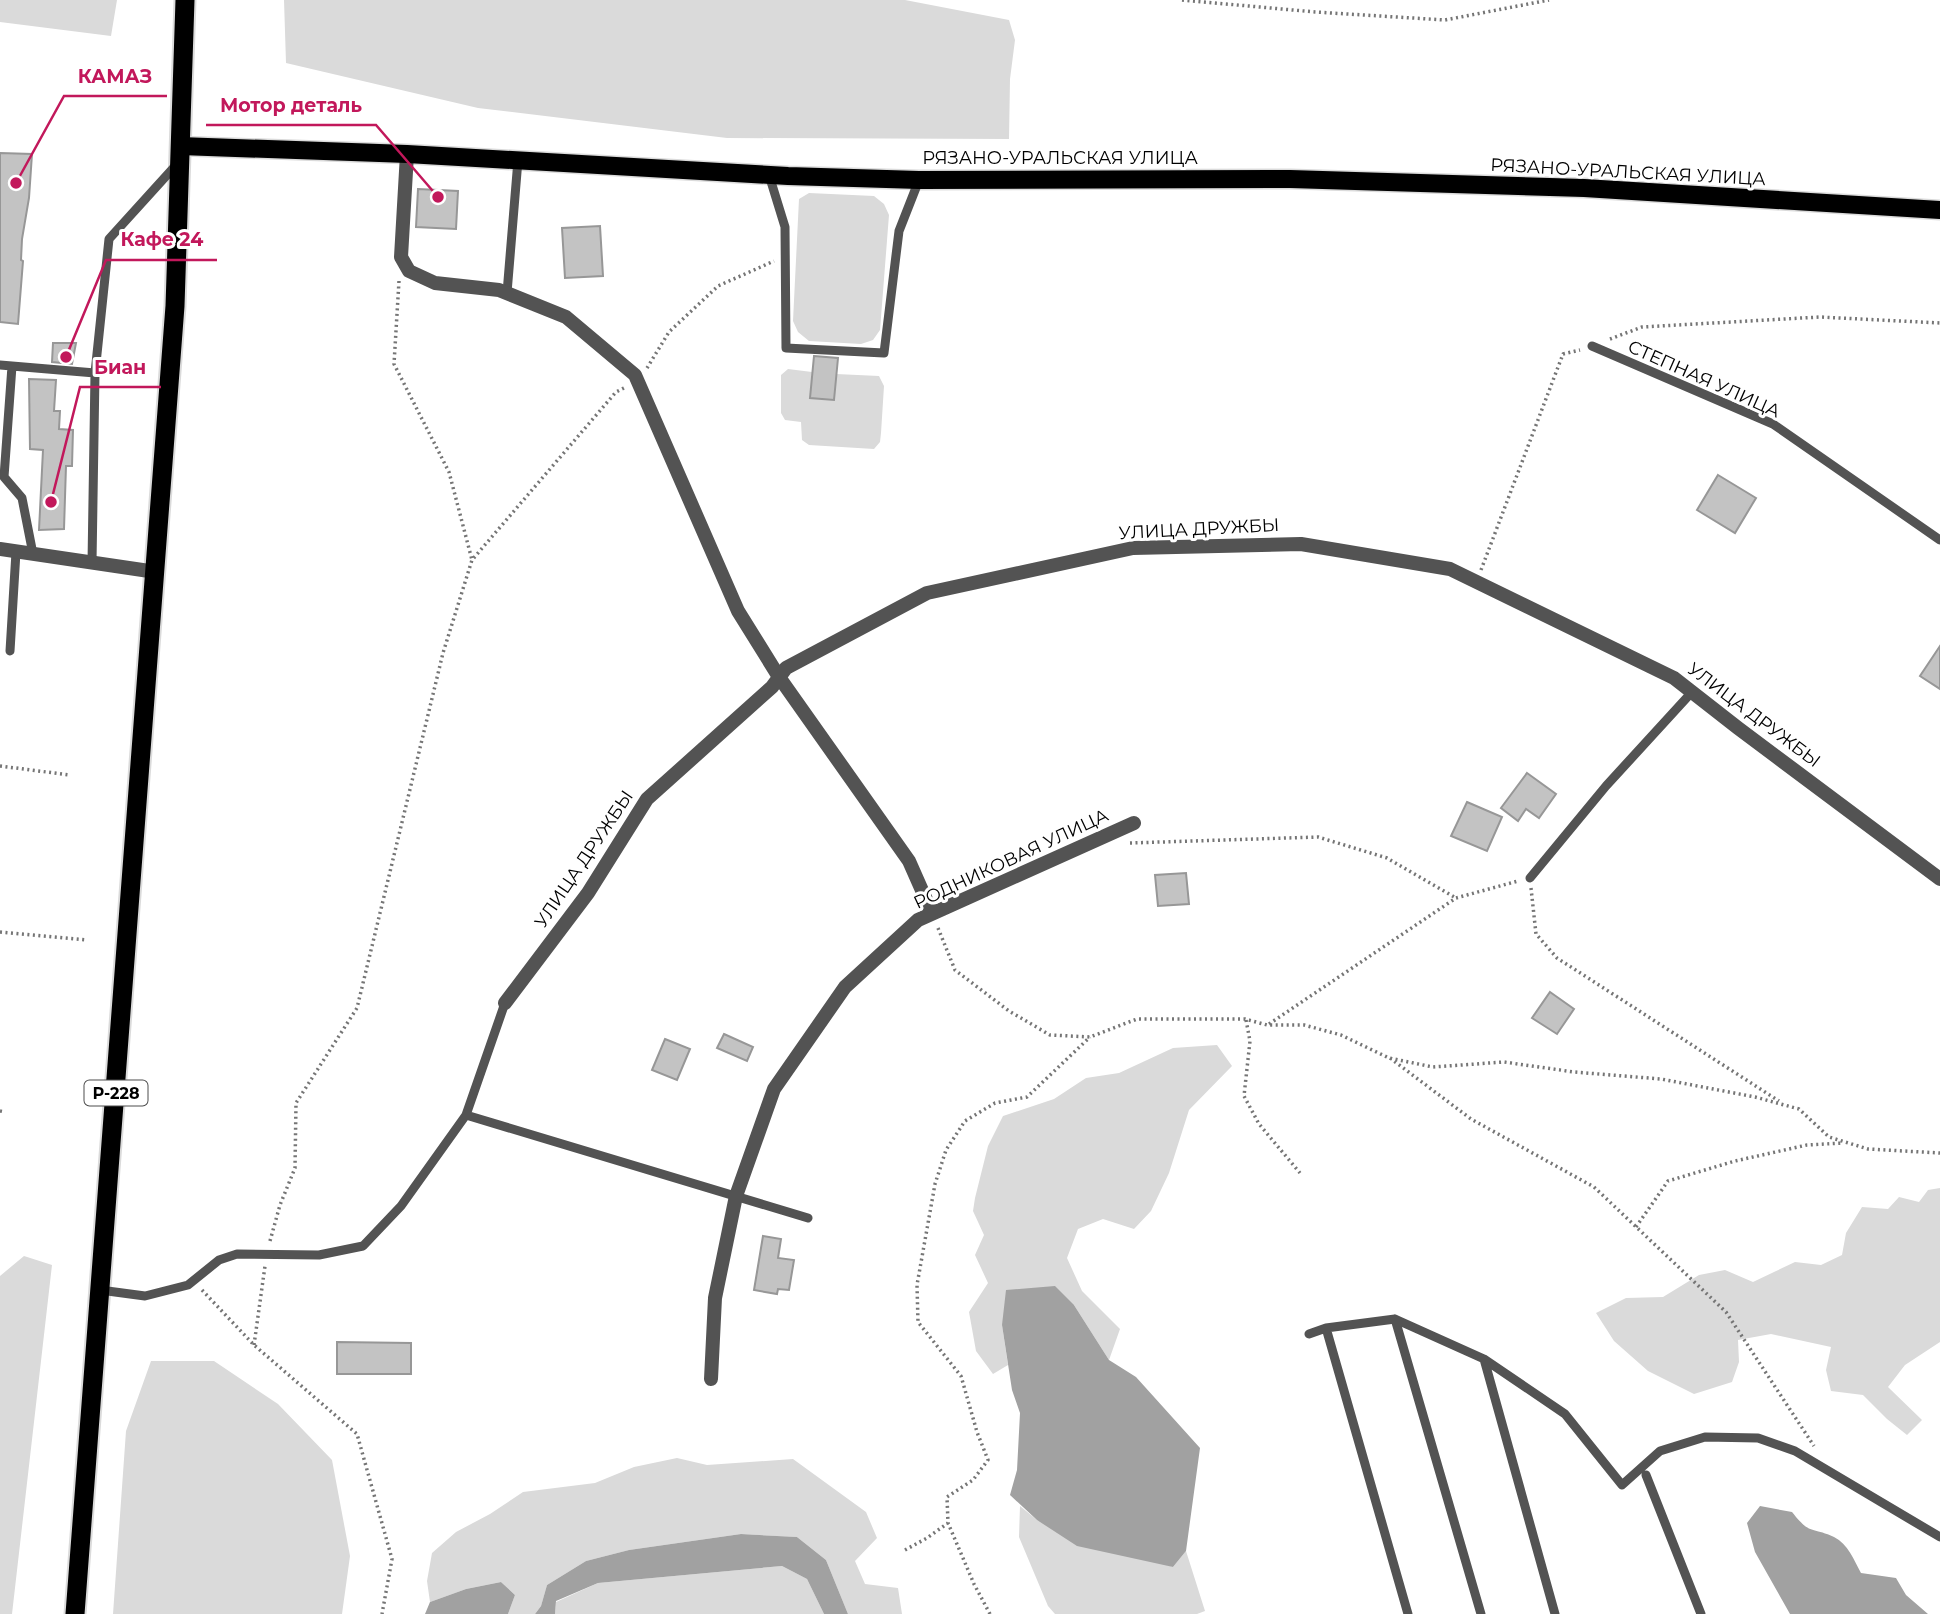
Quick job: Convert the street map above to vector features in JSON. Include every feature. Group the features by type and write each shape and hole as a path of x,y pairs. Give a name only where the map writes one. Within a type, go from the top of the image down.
{"highway":[{"name":"Р-228","path":"75,1614 175,306 185,0"}],"main road":[{"name":"РЯЗАНО-УРАЛЬСКАЯ УЛИЦА","path":"180,153 407,154 769,175 919,180 1357,181 1584,188 1940,210"}],"street":[{"path":"407,154 401,257 410,271 435,283 499,290 566,317 635,375 738,611 779,677 909,860 932,913"},
{"name":"УЛИЦА ДРУЖБЫ","path":"505,1003 589,893 647,799 772,687 786,668 927,593 1133,548 1301,544 1450,569 1674,678 1940,879"},
{"path":"0,550 156,572"},
{"name":"РОДНИКОВАЯ УЛИЦА","path":"711,1379 715,1298 736,1196 774,1088 845,987 918,920 1134,823"}],"lane":[{"path":"92,563 95,373 109,239 180,153"},
{"path":"507,293 518,160"},
{"path":"769,175 785,227 786,348 884,353 899,231 919,180"},
{"name":"СТЕПНАЯ УЛИЦА","path":"1592,346 1773,424 1940,540"},
{"path":"0,365 95,373"},
{"path":"12,366 4,477 22,498 33,554"},
{"path":"10,651 16,552"},
{"path":"1530,878 1606,786 1692,692"},
{"path":"100,1290 145,1296 188,1285 219,1259 237,1254 319,1255 363,1246 401,1206 466,1115 505,1003"},
{"path":"466,1115 808,1218"},
{"path":"1309,1334 1326,1328 1395,1319 1484,1359 1565,1414 1622,1485 1660,1451 1706,1437 1758,1438 1795,1451 1940,1537"},
{"path":"1395,1319 1481,1614"},
{"path":"1326,1328 1408,1614"},
{"path":"1484,1359 1555,1614"},
{"path":"1646,1475 1701,1614"}],"path":[{"path":"1182,0 1445,20 1549,0"},
{"path":"254,1345 267,1254 280,1205 295,1168 296,1102 356,1008 443,653 472,560 616,392 639,382 669,332 718,286 785,256"},
{"path":"401,257 394,363 449,472 472,560"},
{"path":"0,766 70,775"},
{"path":"1126,843 1318,837 1387,858 1456,898"},
{"path":"1267,1025 1456,898 1530,878 1536,934 1557,958 1784,1105"},
{"path":"932,913 955,970 1009,1011 1050,1035 1090,1037"},
{"path":"0,932 87,940"},
{"path":"990,1614 948,1523 947,1497 973,1480 988,1460 961,1376 918,1322 917,1285 935,1184 946,1150 965,1121 995,1103 1027,1097 1090,1037 1137,1019 1245,1019 1267,1025 1304,1025 1341,1035 1389,1058 1471,1119 1594,1187 1726,1312 1830,1471"},
{"path":"1245,1019 1250,1041 1244,1096 1259,1124 1300,1173"},
{"path":"1389,1058 1433,1067 1504,1062 1574,1072 1661,1079 1755,1097 1799,1109 1829,1137 1868,1149 1940,1153"},
{"path":"1636,1227 1668,1181 1735,1161 1807,1145 1847,1143"},
{"path":"194,1280 254,1345 358,1434 393,1559 382,1614"},
{"path":"905,1550 948,1523"}],"shaded area":[{"path":"0,0 117,0 111,36 0,22"},
{"path":"284,0 905,0 1009,20 1015,40 1010,79 1009,139 727,138 478,108 286,63"},
{"path":"809,193 874,196 884,204 889,215 880,330 873,340 861,344 809,341 798,332 793,321 799,199"},
{"path":"788,369 812,372 810,398 834,400 836,374 879,376 884,386 881,433 880,442 874,449 809,445 802,440 801,422 785,420 781,413 781,375"},
{"path":"1217,1045 1232,1066 1189,1110 1169,1173 1151,1211 1134,1229 1103,1219 1078,1229 1067,1258 1082,1291 1120,1329 1109,1360 1074,1305 1002,1325 1008,1365 993,1374 976,1351 969,1312 988,1283 975,1255 984,1235 973,1211 988,1146 1003,1116 1054,1099 1086,1078 1119,1073 1173,1048"},
{"path":"1940,1188 1940,1342 1905,1365 1888,1387 1922,1420 1907,1435 1863,1395 1831,1391 1826,1370 1831,1347 1771,1334 1738,1340 1739,1362 1732,1382 1694,1394 1648,1371 1614,1341 1596,1313 1626,1298 1663,1297 1699,1275 1725,1270 1753,1282 1795,1262 1821,1265 1842,1255 1846,1233 1862,1207 1888,1209 1899,1197 1919,1202 1928,1190"},
{"path":"24,1256 52,1265 12,1614 0,1614 0,1276"},
{"path":"1055,1286 1074,1305 1109,1360 1136,1377 1200,1448 1186,1551 1173,1567 1077,1546 1037,1520 1010,1495 1017,1470 1020,1413 1012,1390 1002,1325 1006,1290"},
{"path":"151,1361 214,1361 278,1404 332,1460 350,1556 342,1614 113,1614 126,1431"},
{"path":"677,1458 707,1465 793,1459 866,1512 877,1538 855,1561 865,1584 898,1588 902,1614 848,1614 826,1560 797,1537 741,1534 629,1550 586,1561 547,1585 541,1606 535,1614 508,1614 515,1595 501,1582 466,1589 430,1602 427,1581 432,1553 456,1532 523,1492 595,1483 634,1467"},
{"path":"1020,1506 1037,1520 1173,1567 1186,1551 1205,1611 1197,1614 1055,1614 1048,1606 1019,1537"},
{"path":"1760,1506 1792,1512 1807,1528 1839,1540 1861,1573 1896,1578 1906,1595 1928,1614 1790,1614 1755,1552 1747,1523"},
{"path":"741,1534 797,1537 826,1560 848,1614 824,1614 807,1579 782,1566 598,1583 556,1601 555,1614 535,1614 541,1606 547,1585 586,1561 629,1550"},
{"path":"782,1566 807,1579 824,1614 555,1614 556,1602 598,1583"},
{"path":"501,1582 515,1595 508,1614 425,1614 430,1602 466,1589"}],"building":[{"path":"0,153 32,154 29,198 22,239 18,324 0,322"},
{"path":"418,189 458,191 456,229 416,227"},
{"path":"600,226 603,276 565,278 562,228"},
{"path":"53,343 76,343 72,364 52,362"},
{"path":"814,356 838,358 834,400 810,398"},
{"path":"29,379 56,380 54,411 60,411 59,429 73,430 72,466 66,466 64,529 39,530 43,450 30,449"},
{"path":"1718,475 1756,498 1735,533 1697,510"},
{"path":"1940,646 1940,689 1920,676"},
{"path":"1527,773 1556,794 1539,818 1526,809 1518,821 1501,808"},
{"path":"1467,802 1502,817 1487,851 1451,836"},
{"path":"1186,873 1189,904 1158,906 1155,875"},
{"path":"1550,992 1574,1009 1557,1034 1532,1018"},
{"path":"724,1034 753,1047 747,1061 717,1048"},
{"path":"665,1039 690,1049 677,1080 652,1070"},
{"path":"763,1236 781,1239 778,1258 794,1260 789,1290 778,1289 777,1294 754,1290"},
{"path":"337,1342 411,1343 411,1374 337,1374"}],"place":[{"name":"КАМАЗ","path":"16,183"},
{"name":"Мотор деталь","path":"438,197"},
{"name":"Кафе 24","path":"66,357"},
{"name":"Биан","path":"51,502"}]}
